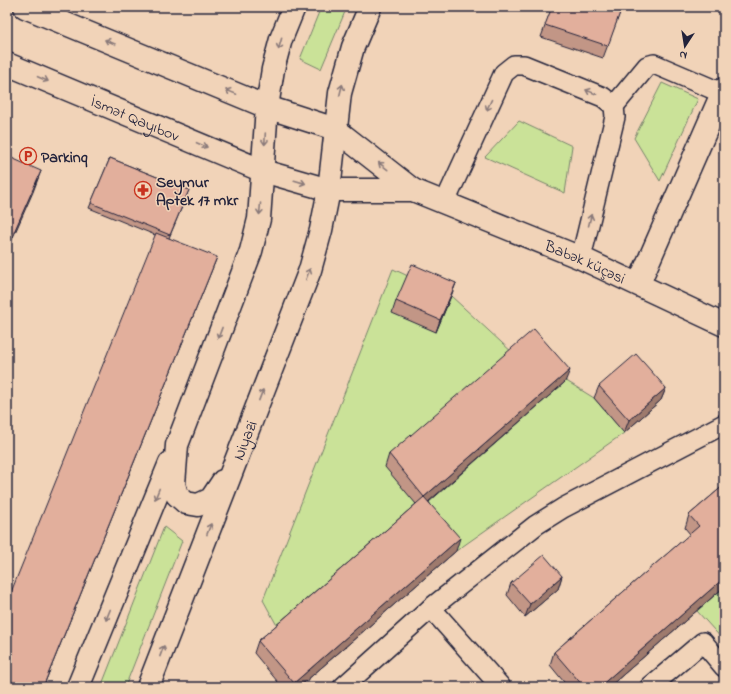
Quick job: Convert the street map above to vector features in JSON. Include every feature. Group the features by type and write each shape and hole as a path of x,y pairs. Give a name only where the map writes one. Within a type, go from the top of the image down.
{"main road":[{"path":"26,7 267,107 335,129 414,190"},
{"path":"78,687 177,445 251,251 259,219 267,107 279,47 294,7"},
{"name":"Niyazi","path":"148,687 232,467 310,270 321,230 329,190 340,93 353,47 370,7"},
{"name":"İsmət Qayıbov","path":"7,64 263,171 329,190 414,190"},
{"path":"639,283 723,91"},
{"name":"Babək küçəsi","path":"414,190 639,283 724,325"},
{"path":"177,445 174,484 177,495 186,503 198,505 211,499 232,467"}],"lane":[{"path":"581,258 615,117 614,106 647,66 654,64 723,91"},
{"path":"445,202 504,73 514,66 524,65 603,97 614,106"},
{"path":"343,687 431,608 536,525 570,504 724,424"},
{"path":"431,608 501,687"},
{"path":"650,687 703,642 724,667"}],"green space":[{"path":"321,7 347,7 321,69 300,59"},
{"path":"662,83 698,99 660,181 634,138"},
{"path":"519,121 572,146 565,193 485,157"},
{"path":"393,269 451,296 514,354 560,377 594,398 624,433 456,551 420,509 280,631 263,600"},
{"path":"164,527 182,541 125,687 101,687"},
{"path":"724,587 724,641 697,611"}],"building":[{"path":"552,7 622,7 608,46 545,25"},
{"path":"7,156 41,171 7,248"},
{"path":"110,158 189,190 170,235 91,203"},
{"path":"156,233 217,257 43,687 7,687 7,602"},
{"path":"412,264 456,283 440,320 396,301"},
{"path":"534,329 570,370 424,497 389,454"},
{"path":"636,354 666,388 629,420 599,386"},
{"path":"724,485 724,578 599,687 584,687 554,652 699,526 689,515"},
{"path":"424,497 460,538 294,683 258,641"},
{"path":"544,555 562,576 530,604 511,583"},
{"path":"294,683 297,687 289,687"}],"place":[{"name":"Parkinq","path":"28,156"},
{"name":"Seymur Aptek 17 mkr","path":"143,190"}]}
